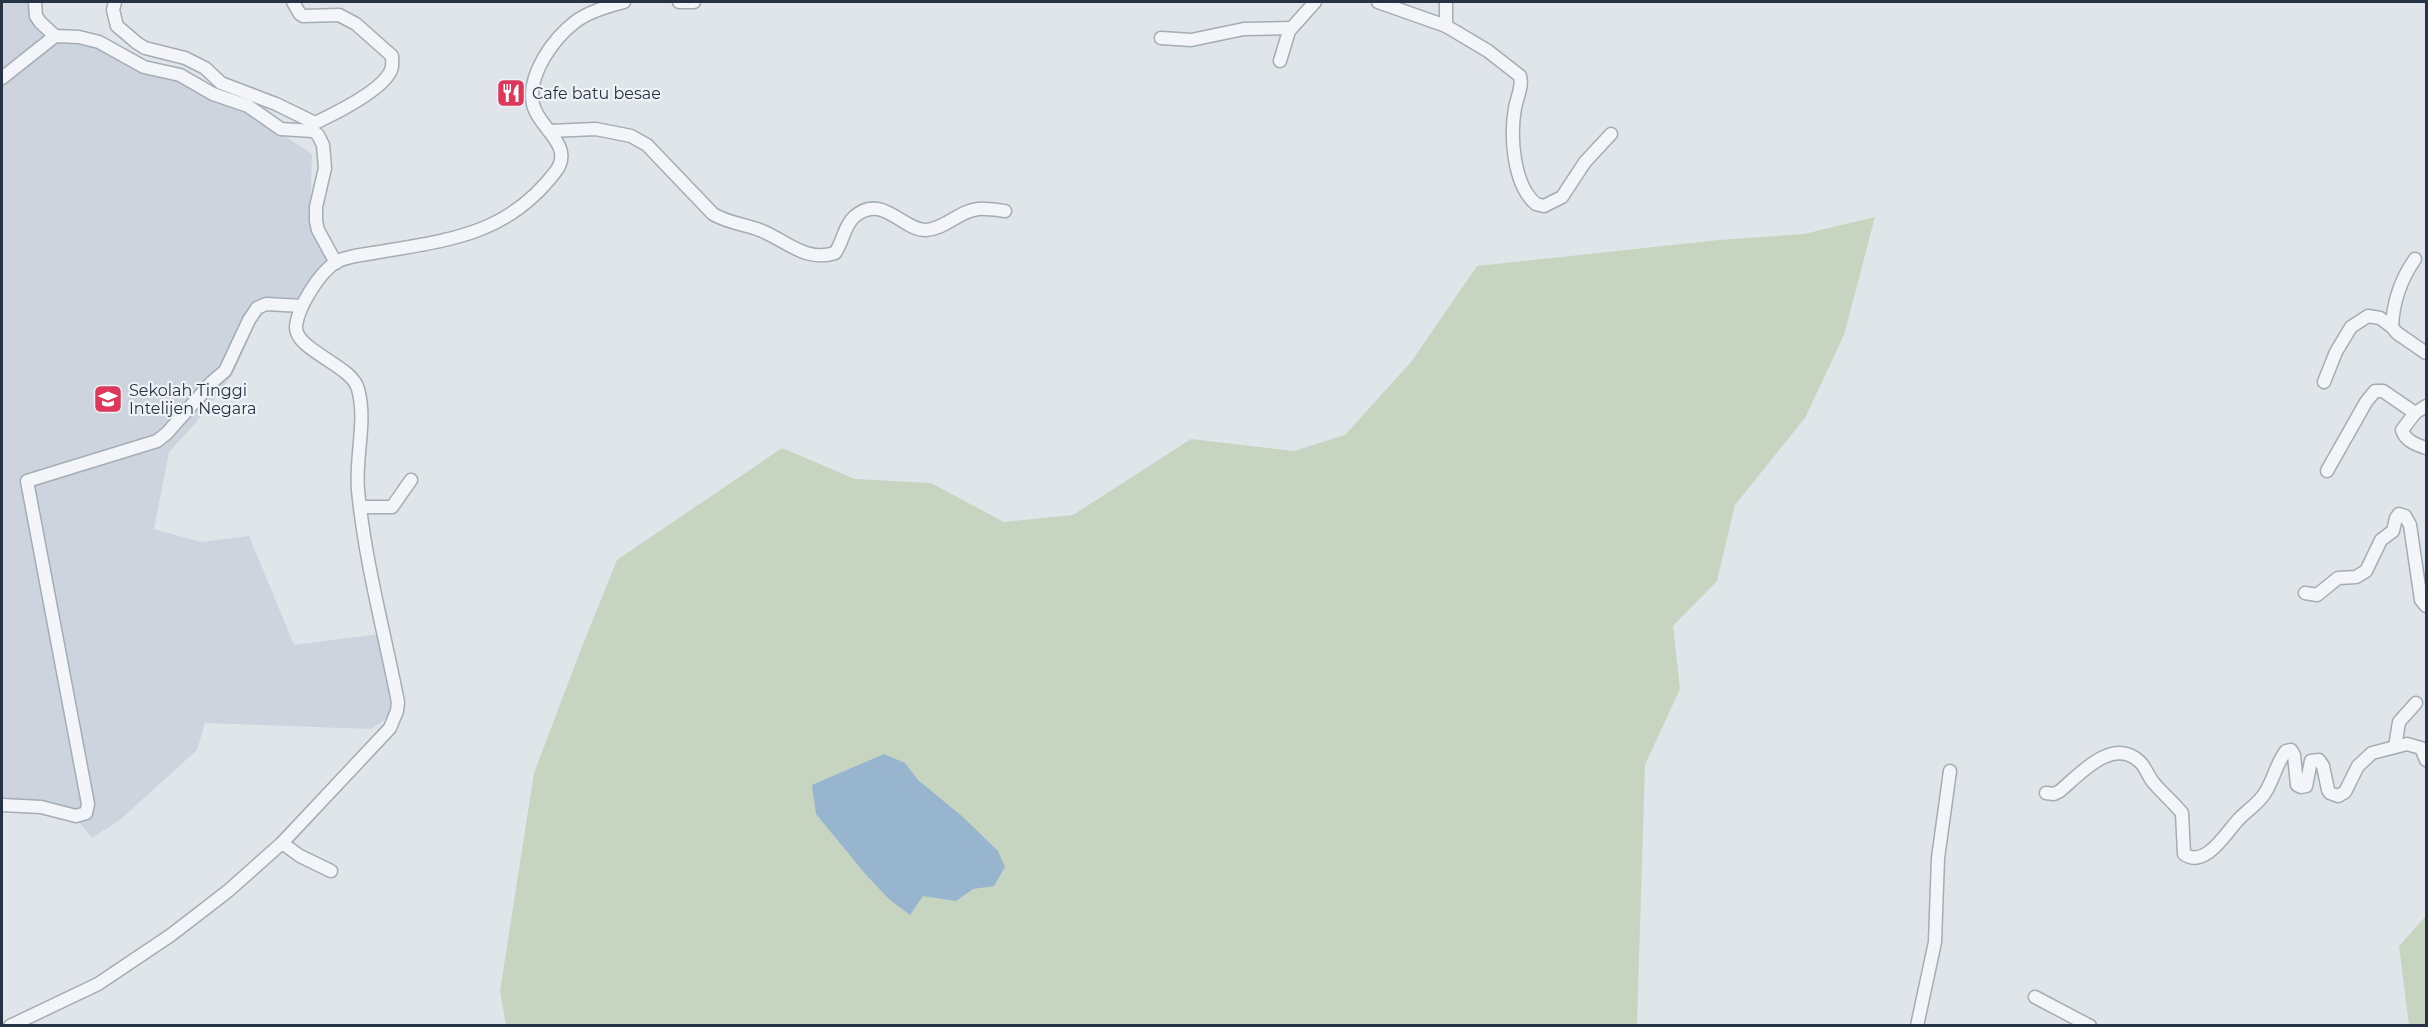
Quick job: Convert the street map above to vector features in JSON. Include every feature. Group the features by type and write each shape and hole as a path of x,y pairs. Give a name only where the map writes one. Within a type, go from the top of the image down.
{"street":[{"path":"34,2 36,16 55,36 99,42 144,67 180,75 213,94 248,106 281,129 314,127 344,109 386,78 392,68 392,56 356,24 339,15 303,16 293,2"},
{"path":"115,2 113,10 117,26 144,48 185,58 205,68 221,83 265,99 314,127 323,145 325,157 325,168 316,207 316,221 324,243 336,263"},
{"path":"10,1026 98,984 153,947 228,891 282,843 324,801 362,755 390,728 398,711 392,670 377,609 358,487 361,406 358,388 351,376 298,336 296,330 302,306 312,288 336,263 361,255 468,234 491,226 512,214 545,184 561,162 562,151 533,106 532,93 539,67 558,39 576,21 624,2"},
{"path":"680,2 694,2"},
{"path":"1280,61 1291,28 1316,2"},
{"path":"1378,2 1446,26 1488,51 1520,76 1521,84 1514,120 1516,170 1521,185 1536,204 1544,206 1562,197 1585,162 1611,134"},
{"path":"1446,2 1446,26"},
{"path":"1161,38 1191,40 1244,29 1291,28"},
{"path":"2,78 55,36"},
{"path":"549,131 589,128 631,136 647,145 713,214 759,229 807,254 824,256 834,253 854,217 870,210 891,212 913,228 924,230 935,228 978,209 1005,211"},
{"path":"2392,327 2392,315 2404,275 2415,259"},
{"path":"2,805 41,807 76,816 86,813 88,804 27,481 157,441 225,371 254,312 266,304 302,306"},
{"path":"2324,382 2336,352 2351,327 2368,316 2380,318 2397,333 2427,353"},
{"path":"2327,471 2366,402 2375,391 2383,391 2415,413"},
{"path":"2427,406 2415,413 2404,425 2404,435 2411,442 2427,448"},
{"path":"361,507 392,507 411,480"},
{"path":"2306,593 2317,595 2338,578 2356,577 2366,572 2381,540 2393,531 2399,514 2405,516 2410,525 2421,600 2427,606"},
{"path":"2395,747 2399,722 2416,703"},
{"path":"2046,793 2060,791 2103,757 2113,753 2128,755 2139,761 2152,780 2182,813 2184,854 2188,857 2200,857 2212,850 2239,818 2261,798 2286,751 2291,750 2294,755 2298,786 2306,786 2311,761 2319,760 2323,766 2328,790 2338,796 2345,792 2358,766 2366,757 2395,747 2413,744 2424,745 2427,760"},
{"path":"1917,1026 1935,942 1938,858 1950,771"},
{"path":"282,843 300,856 331,871"},
{"path":"2035,997 2090,1026"}],"shaded area":[{"name":"Sekolah Tinggi Intelijen Negara","path":"2,2 35,2 38,20 263,113 271,127 312,154 310,224 333,259 295,313 283,307 266,312 258,318 233,374 195,424 169,452 154,529 201,542 249,536 294,645 386,633 396,697 389,717 371,729 205,723 197,750 121,819 92,838 68,809 48,802 2,802"}],"green space":[{"path":"1875,217 1844,335 1805,418 1735,505 1717,581 1673,626 1680,689 1645,765 1637,1025 506,1026 500,991 534,773 617,560 782,448 855,479 931,483 1004,522 1073,515 1191,439 1294,451 1345,435 1411,362 1477,266 1719,240 1804,234"},
{"path":"2426,916 2426,1025 2409,1025 2399,946"}],"water":[{"path":"884,754 905,763 918,780 963,817 998,851 1005,867 994,886 973,889 956,901 923,896 910,915 890,900 867,876 816,814 812,785"}],"place":[{"name":"Cafe batu besae","path":"511,93"},
{"name":"Sekolah Tinggi Intelijen Negara","path":"108,399"}]}
